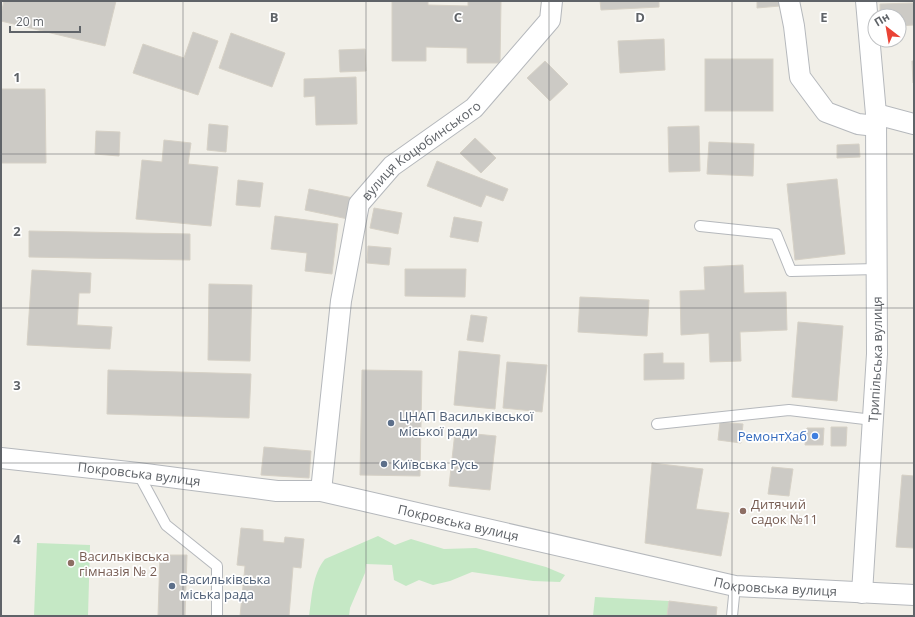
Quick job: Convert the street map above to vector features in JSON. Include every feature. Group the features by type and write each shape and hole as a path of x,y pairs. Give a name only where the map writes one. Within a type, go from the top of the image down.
{"street":[{"name":"вулиця Коцюбинського","path":"321,491 341,301 359,204 392,166 474,108 550,20 552,1"},
{"path":"789,1 794,26 800,77 826,112 858,124 876,120 914,124"},
{"name":"Трипільська вулиця","path":"862,593 878,354 876,120 866,1"},
{"name":"Покровська вулиця","path":"1,458 277,490 321,491 735,586 914,595"}],"lane":[{"path":"700,226 776,234 791,271 877,269"},
{"path":"657,424 789,410 873,420"},
{"path":"138,473 166,525 217,566 216,616"},
{"path":"732,616 735,586"}],"green space":[{"path":"378,536 395,545 411,539 444,549 476,548 546,567 565,575 560,582 533,581 472,572 450,581 433,585 419,580 406,586 394,580 392,565 366,564 365,573 350,608 349,616 309,616 315,579 317,572 325,559"},
{"path":"37,543 90,545 88,616 34,616"},
{"path":"595,597 669,601 667,616 593,616"}],"building":[{"path":"4,1 116,1 105,46 1,21"},
{"path":"392,1 428,1 428,5 468,6 468,1 501,1 500,63 467,63 467,48 426,47 426,61 392,61"},
{"path":"600,1 659,1 659,7 601,10"},
{"path":"757,1 779,1 780,6 757,8"},
{"path":"914,3 914,25 907,25 907,8 880,8 880,4"},
{"path":"193,32 218,41 198,95 133,73 143,44 184,58"},
{"path":"231,33 285,53 272,87 219,68"},
{"path":"664,39 665,70 620,73 618,41"},
{"path":"365,49 366,71 340,72 339,50"},
{"path":"705,59 773,59 773,111 705,111"},
{"path":"545,61 568,84 550,101 527,78"},
{"path":"912,61 914,61 914,83 913,83"},
{"path":"356,77 357,124 316,125 315,96 304,97 304,79"},
{"path":"1,89 45,89 46,163 1,163"},
{"path":"209,124 228,126 226,152 207,150"},
{"path":"699,126 700,171 669,172 668,127"},
{"path":"96,131 120,132 119,156 95,154"},
{"path":"475,138 496,158 481,173 460,153"},
{"path":"164,140 191,143 188,164 218,167 211,226 136,219 142,160 162,162"},
{"path":"709,142 754,144 753,176 707,174"},
{"path":"859,144 860,157 837,158 837,145"},
{"path":"437,161 508,189 503,201 486,195 481,207 427,186"},
{"path":"837,179 845,254 795,260 787,184"},
{"path":"238,180 263,183 260,207 236,205"},
{"path":"309,189 353,198 348,219 305,210"},
{"path":"374,208 402,213 398,234 370,228"},
{"path":"275,216 338,224 332,274 305,271 307,253 271,249"},
{"path":"454,217 482,222 478,242 450,237"},
{"path":"29,231 190,234 190,260 29,257"},
{"path":"368,246 391,248 389,265 367,263"},
{"path":"743,265 744,293 786,292 787,330 740,332 741,361 710,362 709,333 681,335 680,291 705,290 704,267"},
{"path":"405,269 466,269 465,297 405,296"},
{"path":"32,270 91,273 90,293 79,293 77,325 112,327 110,349 27,345"},
{"path":"209,284 252,285 250,361 208,360"},
{"path":"580,297 649,300 647,336 578,332"},
{"path":"471,315 487,317 483,342 467,340"},
{"path":"798,322 843,326 837,401 792,397"},
{"path":"459,351 500,355 495,409 454,405"},
{"path":"663,353 663,363 684,363 684,379 644,380 644,354"},
{"path":"507,362 547,365 542,412 503,408"},
{"path":"108,370 251,374 249,418 107,414"},
{"name":"ЦНАП Васильківської міської ради","path":"362,370 422,371 420,476 360,475"},
{"path":"720,422 743,424 741,443 718,440"},
{"path":"831,427 847,427 846,446 831,446"},
{"path":"807,428 824,428 823,445 805,445"},
{"path":"455,432 496,436 490,490 449,486"},
{"path":"264,447 311,451 309,478 261,475"},
{"path":"652,463 703,469 696,509 729,513 721,556 645,543"},
{"path":"772,467 793,469 789,496 768,494"},
{"path":"902,475 914,476 914,548 896,547"},
{"path":"241,528 263,530 263,541 284,543 285,537 304,539 301,568 293,567 289,616 240,616 245,566 237,565"},
{"name":"Васильківська міська рада","path":"160,555 187,555 185,616 158,616"},
{"path":"669,601 717,607 716,616 667,616"}],"place":[{"name":"ЦНАП Васильківської міської ради","path":"391,423"},
{"name":"РемонтХаб","path":"815,436"},
{"name":"Київська Русь","path":"384,464"},
{"name":"Дитячий садок №11","path":"743,511"},
{"name":"Васильківська гімназія № 2","path":"71,563"},
{"name":"Васильківська міська рада","path":"172,586"}]}
